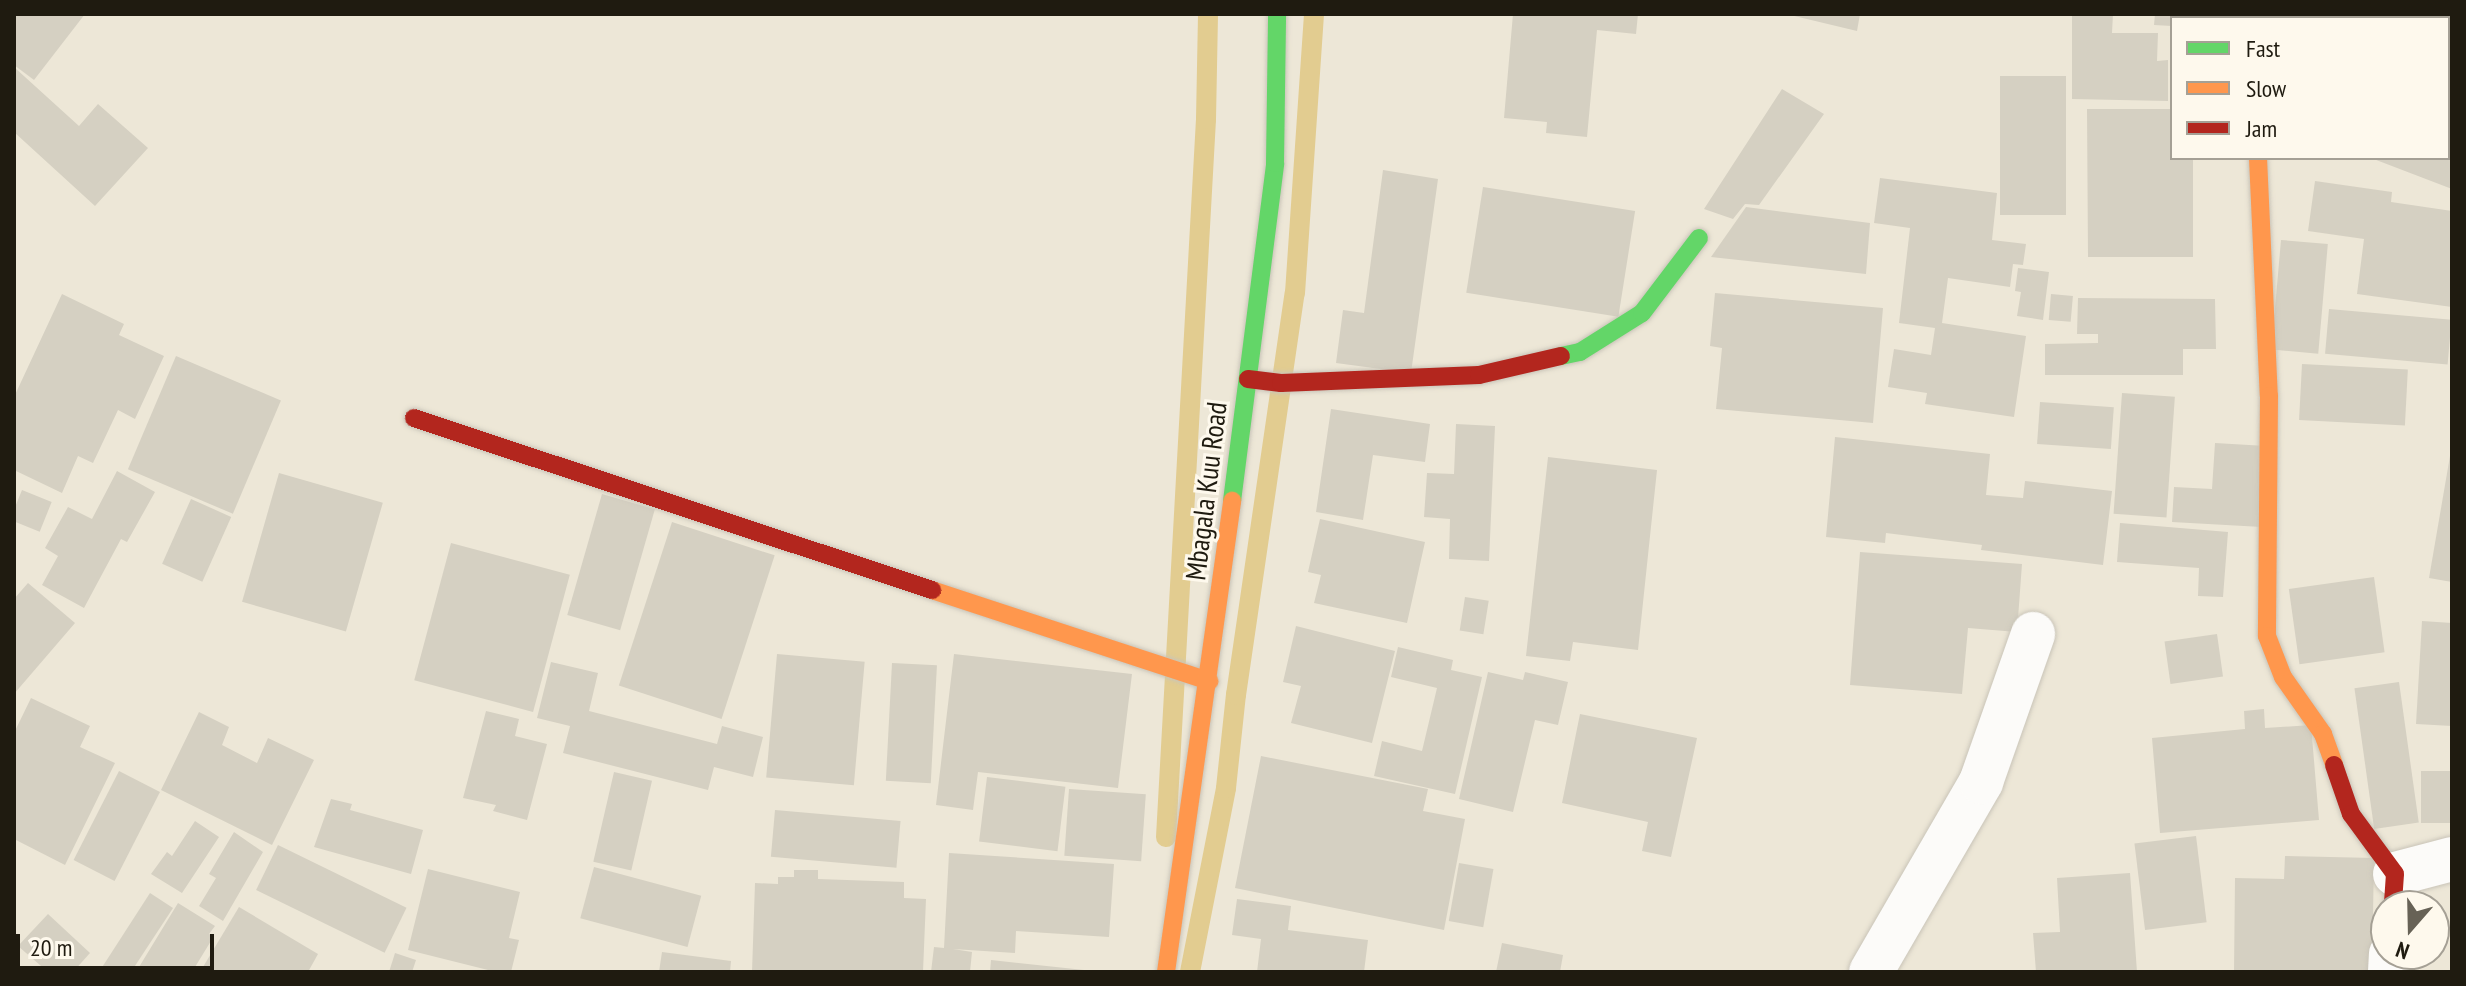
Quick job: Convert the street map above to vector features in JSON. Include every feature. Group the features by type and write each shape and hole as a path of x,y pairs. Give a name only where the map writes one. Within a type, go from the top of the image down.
{"street":[{"name":"Mbagala Kuu Road","path":"1166,972 1209,681 1275,163 1277,14"},
{"path":"2258,160 2269,396 2267,636 2283,677 2323,734 2351,814 2394,890 2452,859"},
{"path":"1248,379 1281,383 1479,375 1580,352 1642,313 1699,238"},
{"path":"414,418 1209,681"},
{"path":"1871,972 1981,782 2033,634"}],"building":[{"path":"14,14 85,14 34,80 14,65"},
{"path":"1513,14 1638,14 1636,34 1597,30 1587,137 1546,133 1547,122 1504,118"},
{"path":"1786,14 1860,14 1857,31"},
{"path":"2072,14 2113,14 2112,33 2158,33 2157,61 2168,60 2168,101 2072,99"},
{"path":"2155,14 2196,14 2170,16 2170,26 2154,25"},
{"path":"14,67 79,126 98,104 148,148 95,206 14,132"},
{"path":"2000,76 2066,76 2066,215 2000,215"},
{"path":"1782,89 1824,114 1759,205 1745,204 1733,219 1704,209"},
{"path":"2450,93 2452,94 2452,189 2376,160 2450,160"},
{"path":"2087,109 2170,109 2170,160 2193,160 2193,257 2088,257"},
{"path":"1383,170 1438,179 1411,373 1336,363 1343,310 1364,313"},
{"path":"1880,178 1997,193 1992,240 2026,244 2023,265 2013,264 2010,287 1948,278 1942,323 2026,336 2014,417 1925,404 1927,393 1888,387 1894,349 1931,355 1935,328 1899,323 1910,228 1874,223"},
{"path":"2315,181 2392,192 2391,202 2452,211 2452,307 2357,294 2364,239 2308,231"},
{"path":"1483,187 1635,211 1618,317 1466,293"},
{"path":"1746,207 1870,223 1866,274 1711,257"},
{"path":"2281,240 2328,244 2318,354 2271,350"},
{"path":"2018,268 2049,272 2043,320 2017,316 2021,292 2015,291"},
{"path":"1715,293 1883,308 1873,423 1716,409 1722,348 1710,346"},
{"path":"62,294 124,324 119,335 164,356 135,419 118,410 93,463 78,456 62,493 14,470 14,397"},
{"path":"2051,294 2073,296 2071,322 2049,320"},
{"path":"2078,298 2215,299 2216,349 2183,349 2183,375 2045,375 2045,344 2098,343 2098,334 2077,334"},
{"path":"2329,309 2452,320 2448,365 2325,354"},
{"path":"176,356 281,401 233,514 128,469"},
{"path":"2302,364 2408,370 2405,425 2299,420"},
{"path":"2122,393 2175,397 2166,517 2114,514"},
{"path":"2040,402 2114,407 2111,449 2037,444"},
{"path":"1331,409 1430,424 1425,462 1373,455 1363,520 1316,512"},
{"path":"1456,424 1495,426 1489,561 1449,559 1450,519 1424,517 1427,473 1454,474"},
{"path":"1835,437 1990,454 1986,495 2023,498 2025,481 2112,491 2103,565 1981,550 1982,545 1886,533 1885,543 1826,537"},
{"path":"2215,443 2266,446 2262,527 2172,522 2174,487 2212,489"},
{"path":"2452,456 2452,582 2429,578"},
{"path":"1548,457 1657,470 1638,650 1573,642 1570,661 1526,656"},
{"path":"117,471 155,492 127,542 121,539 84,608 42,585 58,556 45,548 68,507 92,519"},
{"path":"279,473 383,503 346,632 242,602"},
{"path":"22,490 52,502 40,532 14,521 14,510"},
{"path":"602,494 655,509 620,630 567,615"},
{"path":"191,499 231,517 202,582 162,564"},
{"path":"1320,519 1425,542 1407,623 1314,603 1321,575 1308,572"},
{"path":"672,522 775,555 722,719 619,686"},
{"path":"2120,523 2228,532 2223,597 2198,596 2199,568 2117,562"},
{"path":"451,543 570,575 533,712 414,680"},
{"path":"1860,552 2022,564 2017,632 1968,628 1962,694 1850,685"},
{"path":"2374,577 2385,652 2299,664 2289,589"},
{"path":"28,583 75,623 14,694 14,599"},
{"path":"1465,597 1489,601 1483,634 1460,631"},
{"path":"2422,621 2452,623 2452,726 2416,724"},
{"path":"1296,626 1395,651 1372,743 1291,723 1301,686 1283,682"},
{"path":"2217,634 2223,677 2171,684 2165,641"},
{"path":"1398,647 1453,660 1451,670 1482,677 1455,794 1374,776 1382,741 1422,751 1437,688 1391,677"},
{"path":"777,654 865,662 854,785 766,778"},
{"path":"954,654 1132,674 1118,788 978,772 973,810 936,805"},
{"path":"551,662 598,673 589,711 717,744 722,726 763,737 753,777 714,767 708,790 563,753 570,726 537,718"},
{"path":"892,663 937,665 931,783 886,781"},
{"path":"1488,672 1523,680 1525,672 1568,682 1558,725 1535,720 1513,812 1459,799"},
{"path":"2399,682 2419,823 2374,829 2354,688"},
{"path":"31,698 90,726 80,747 115,763 65,865 14,839 14,733"},
{"path":"2264,709 2265,728 2311,725 2319,820 2160,833 2152,738 2245,729 2244,711"},
{"path":"486,711 519,719 515,736 547,744 527,820 493,811 496,805 463,798"},
{"path":"199,712 229,727 222,745 257,763 268,738 314,760 272,845 161,790"},
{"path":"1580,714 1697,738 1671,857 1642,851 1648,822 1562,803"},
{"path":"1261,756 1428,789 1423,811 1465,819 1444,930 1235,888"},
{"path":"119,771 160,792 115,881 74,860"},
{"path":"2421,771 2452,771 2452,823 2421,823"},
{"path":"614,772 652,781 631,870 593,862"},
{"path":"987,777 1065,787 1057,851 979,842"},
{"path":"1069,789 1146,794 1141,861 1064,856"},
{"path":"331,799 352,804 350,810 423,830 411,874 314,847"},
{"path":"775,810 901,821 896,868 771,857"},
{"path":"195,821 219,837 182,893 151,874 167,852 172,856"},
{"path":"234,832 263,852 223,921 199,906 216,878 209,874"},
{"path":"2196,836 2207,922 2145,930 2134,844"},
{"path":"278,845 407,908 385,953 256,890"},
{"path":"949,853 1114,864 1109,937 1016,931 1015,953 953,949 972,952 970,972 931,972 934,947 944,948"},
{"path":"2285,856 2374,858 2373,890 2370,890 2372,972 2234,972 2235,878 2284,879"},
{"path":"1459,863 1493,869 1483,927 1449,921"},
{"path":"594,867 701,896 688,947 580,918"},
{"path":"428,869 520,892 509,938 519,940 511,972 496,972 408,950"},
{"path":"794,870 818,870 818,879 904,882 904,898 926,899 923,972 752,972 755,883 778,884 778,877 794,877"},
{"path":"2130,873 2137,972 2036,972 2033,933 2060,932 2057,878"},
{"path":"150,893 173,908 131,972 99,972"},
{"path":"1237,899 1291,906 1288,930 1368,940 1364,972 1257,972 1261,939 1232,935"},
{"path":"178,903 215,926 209,934 214,936 192,972 136,972"},
{"path":"239,907 318,954 308,972 200,972"},
{"path":"48,914 90,953 73,972 48,972 18,946"},
{"path":"1502,943 1563,955 1560,972 1496,972"},
{"path":"662,952 731,961 730,972 659,972"},
{"path":"395,953 416,960 412,972 389,972"},
{"path":"991,960 1084,970 1084,972 990,972"}],"waterway":[{"path":"1166,837 1206,119 1208,14"},
{"path":"1190,972 1226,788 1236,695 1295,293 1314,14"}],"traffic: fast":[{"path":"1232,501 1275,163 1277,14"},
{"path":"1561,356 1580,352 1642,313 1699,238"}],"traffic: slow":[{"path":"2258,160 2269,396 2267,636 2283,677 2323,734 2334,765"},
{"path":"1166,972 1232,501"},
{"path":"932,590 1209,681"}],"traffic: jam":[{"path":"1248,379 1281,383 1479,375 1561,356"},
{"path":"414,418 932,590"},
{"path":"2334,765 2351,814 2395,874 2394,890"}]}
